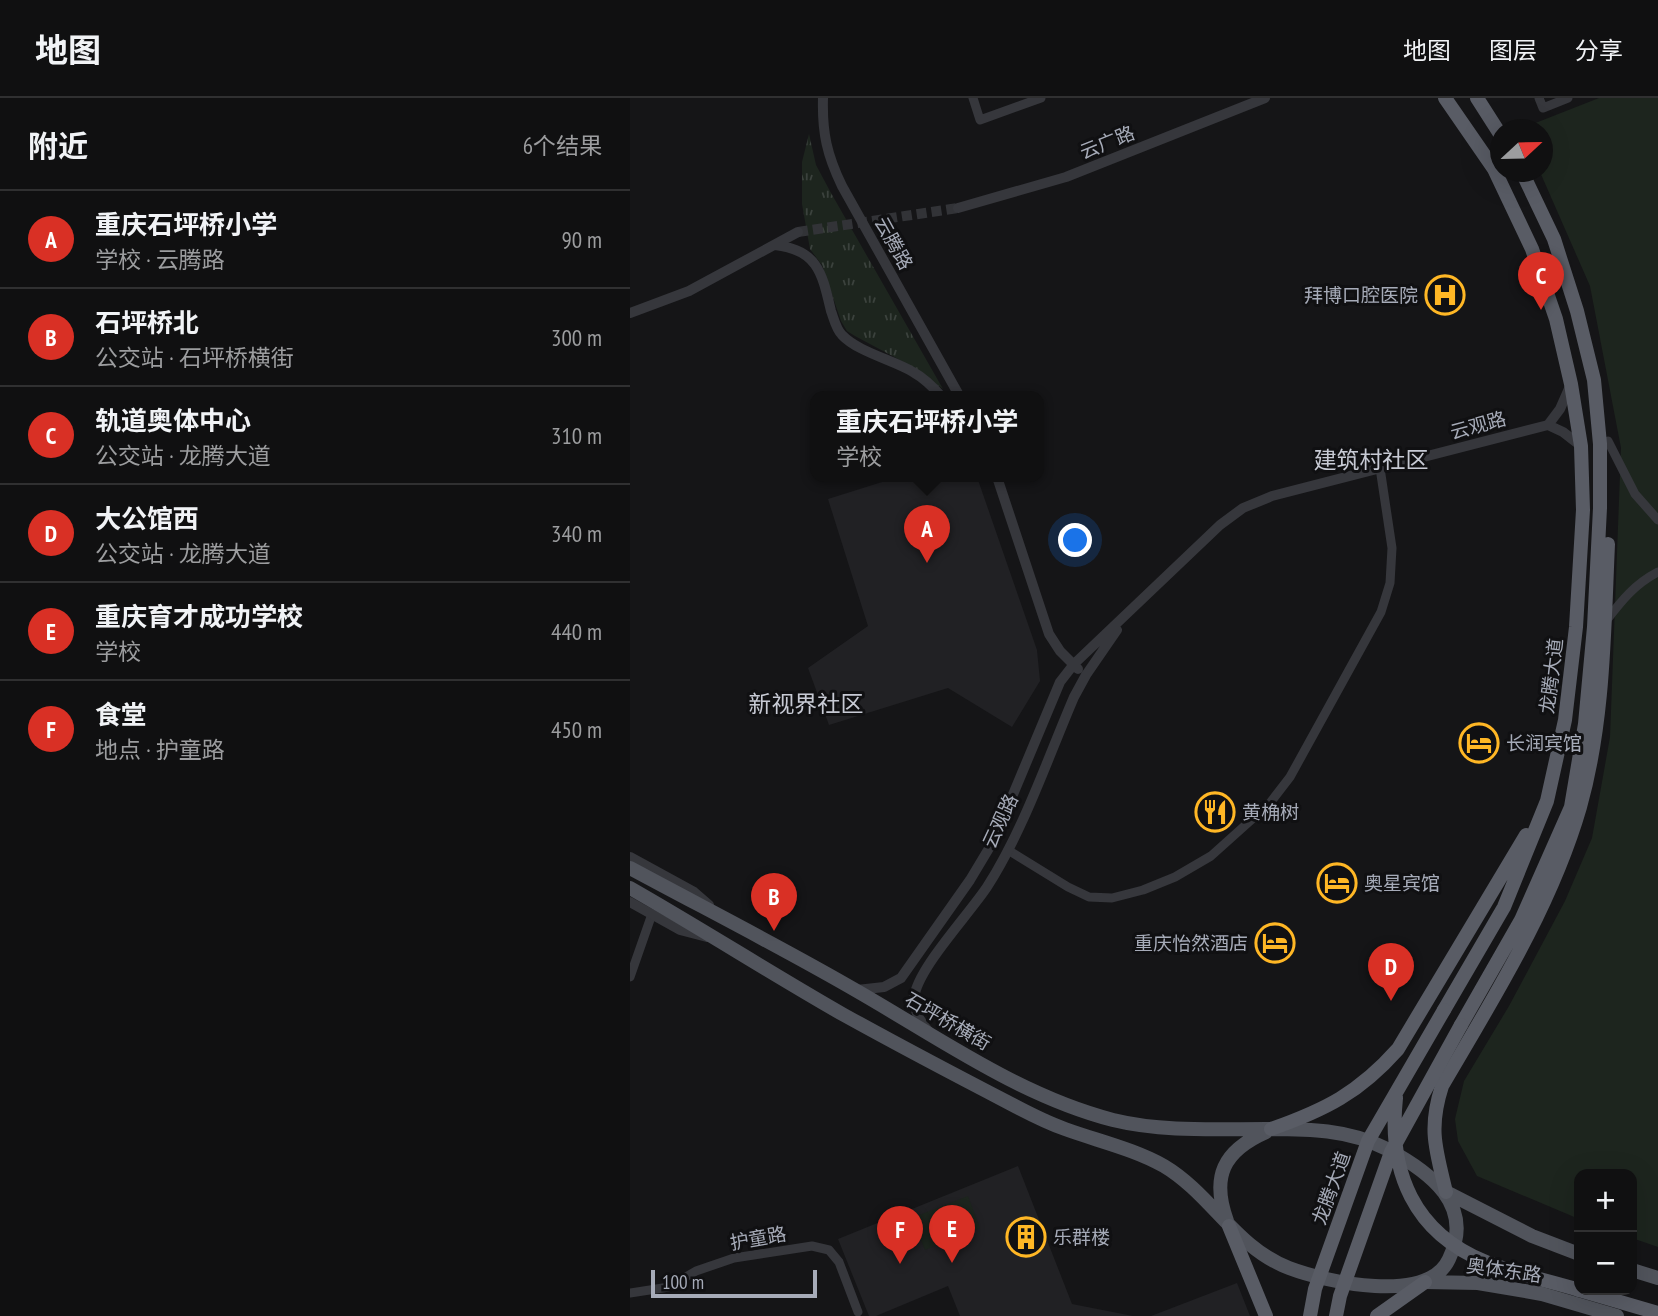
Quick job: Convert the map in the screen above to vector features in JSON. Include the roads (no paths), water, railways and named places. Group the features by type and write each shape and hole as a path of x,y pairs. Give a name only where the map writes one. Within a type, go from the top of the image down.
{"highway":[{"name":"龙腾大道","path":"1310,1316 1315,1289 1368,1141 1504,907 1547,800 1565,720 1576,627 1583,510 1581,446 1572,384 1556,319 1532,249 1494,170 1445,98"},
{"path":"1477,98 1490,119"},
{"name":"龙腾大道","path":"1336,1316 1340,1296 1391,1152 1521,920 1571,807 1585,724 1601,508 1600,444 1594,380 1577,311 1554,239 1527,182"},
{"path":"1446,1192 1435,1149 1435,1107 1442,1086 1520,951 1562,860 1580,805 1596,724 1610,510 1608,442 1594,380"},
{"path":"1271,1129 1313,1114 1354,1091 1377,1073 1398,1049 1547,800"},
{"path":"1396,1093 1393,1124 1399,1172 1413,1202 1431,1227 1455,1245 1486,1262 1574,1288"},
{"path":"1229,1226 1266,1316"},
{"path":"1377,1316 1425,1282"},
{"path":"1596,1295 1658,1313"}],"main road":[{"name":"石坪桥横街","path":"630,868 857,990 933,1037 1030,1089 1068,1106 1113,1120 1168,1128 1271,1129"},
{"path":"630,888 843,1014 1017,1107 1059,1127 1138,1154 1165,1167 1189,1185 1229,1226 1257,1253 1288,1268 1323,1278 1380,1286 1425,1282 1444,1269 1452,1255 1457,1235 1454,1212 1446,1192 1428,1175 1384,1148 1329,1130 1271,1129 1246,1141 1228,1158 1220,1178 1220,1203 1229,1226"},
{"name":"奥体东路","path":"1446,1192 1531,1236 1574,1252"},
{"path":"1637,1272 1658,1278"},
{"name":"奥体东路","path":"1425,1282 1491,1285 1542,1294 1617,1316"}],"street":[{"name":"云腾路","path":"824,98 822,126 829,160 957,391"},
{"path":"973,98 980,120 1041,98"},
{"name":"云广路","path":"958,208 1066,177 1265,98"},
{"path":"1539,98 1543,108 1568,98"},
{"path":"630,313 689,291 798,232"},
{"path":"775,245 793,247 806,254 818,267 835,324 841,334 850,342 915,373 935,391"},
{"path":"1572,384 1560,409 1548,425 1563,432 1581,446"},
{"name":"云观路","path":"901,978 970,880 994,840 1060,682 1074,664 1220,525 1243,508 1272,496 1548,425"},
{"path":"1608,442 1635,494 1658,520"},
{"path":"1008,850 1089,897 1112,898 1143,890 1175,877 1211,856 1270,803 1290,777 1381,612 1390,583 1392,548 1380,468"},
{"path":"999,482 1048,634 1060,651 1086,676"},
{"path":"1591,654 1604,624 1625,596 1642,580 1658,572"},
{"name":"云观路","path":"915,992 930,965 986,888 1008,850 1086,676 1128,614"},
{"path":"630,857 694,892 733,924"},
{"path":"630,902 680,930 720,940"},
{"path":"630,977 652,914"},
{"path":"857,990 884,987 901,978 905,989 915,992 914,1006 920,1021 933,1037"},
{"name":"护童路","path":"630,1293 669,1287 696,1271 734,1258 812,1246 828,1250 839,1262 858,1312"}],"tunnel":[{"path":"798,232 958,208"}],"place":[{"name":"拜博口腔医院","path":"1445,295"},
{"name":"轨道奥体中心","path":"1541,310"},
{"name":"重庆石坪桥小学","path":"927,563"},
{"name":"长润宾馆","path":"1479,743"},
{"name":"黄桷树","path":"1215,812"},
{"name":"奥星宾馆","path":"1337,883"},
{"name":"石坪桥北","path":"774,931"},
{"name":"重庆怡然酒店","path":"1275,943"},
{"name":"大公馆西","path":"1391,1001"},
{"name":"乐群楼","path":"1026,1237"},
{"name":"重庆育才成功学校","path":"952,1263"},
{"name":"食堂","path":"900,1264"}],"district":[{"name":"建筑村社区","path":"1371,460"},
{"name":"新视界社区","path":"806,704"}]}
